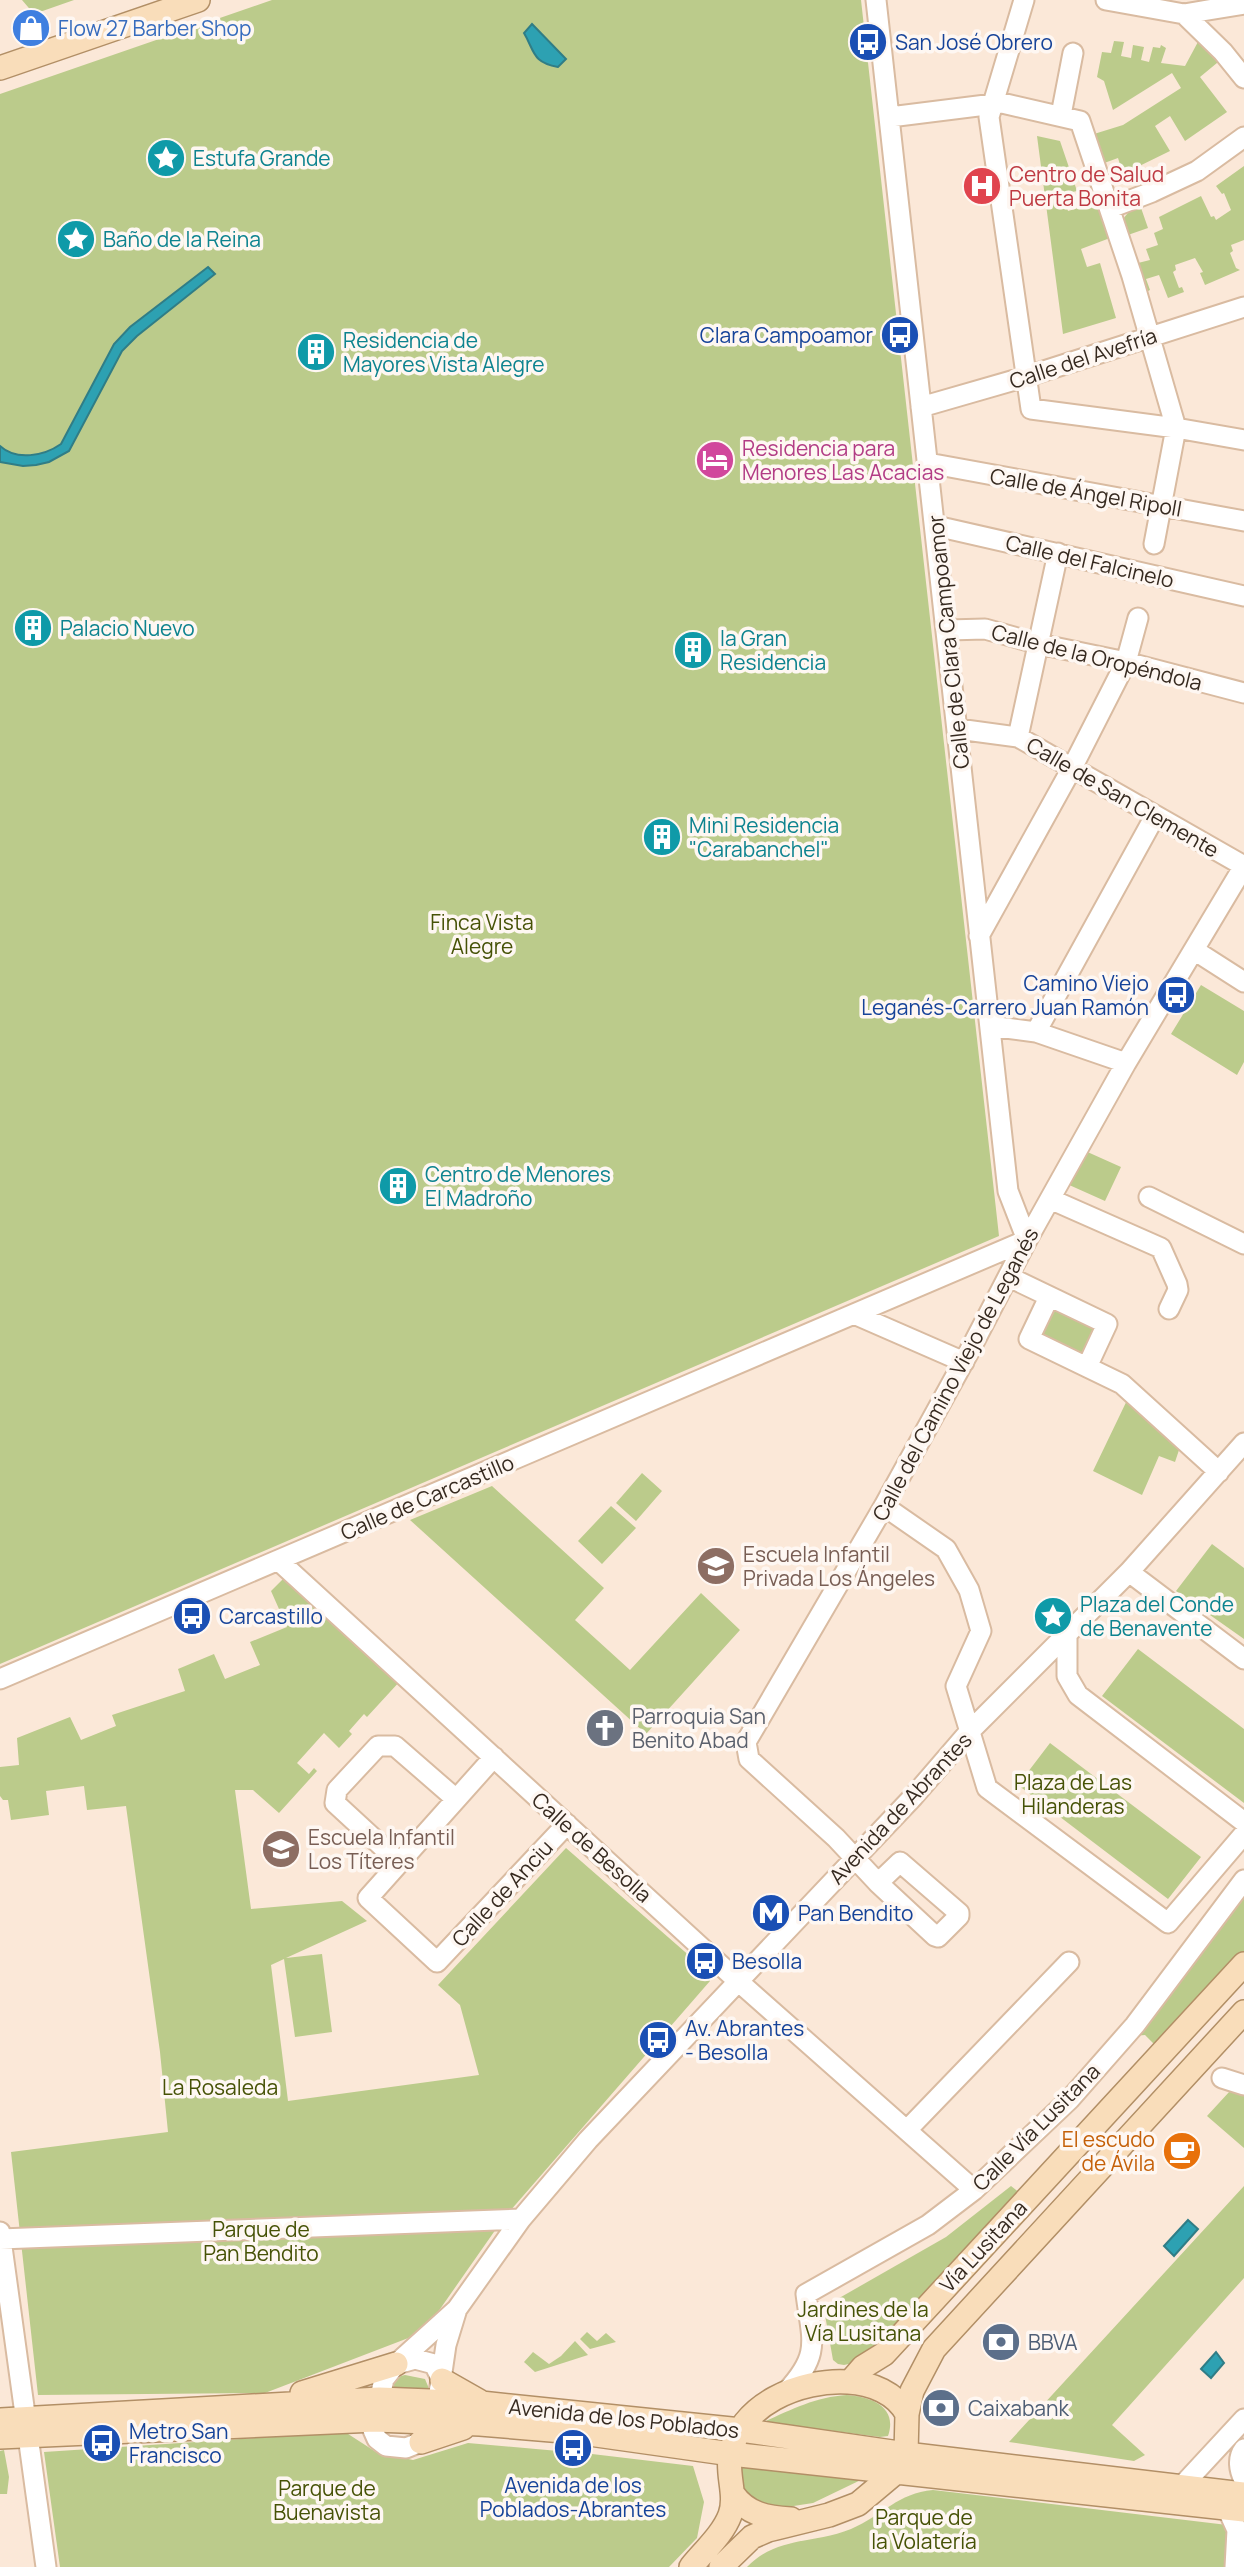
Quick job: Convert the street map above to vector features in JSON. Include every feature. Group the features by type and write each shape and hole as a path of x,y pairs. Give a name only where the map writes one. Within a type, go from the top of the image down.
{"main road":[{"path":"0,68 198,0"},
{"name":"Vía Lusitana","path":"844,2382 884,2354 1244,1964"},
{"name":"Vía Lusitana","path":"901,2463 912,2392 934,2349 1244,2012"},
{"path":"246,2407 327,2387 396,2364"},
{"path":"691,2567 724,2527 730,2515 733,2494 729,2472 731,2454 741,2430 753,2415 788,2391 818,2383 844,2382 884,2391 897,2399 907,2414"},
{"path":"437,2401 481,2413"},
{"name":"Avenida de los Poblados","path":"0,2420 26,2428 323,2421 376,2416 437,2401 575,2432 731,2454 901,2463 1181,2487 1241,2500"},
{"name":"Avenida de los Poblados","path":"0,2437 26,2428 246,2407 376,2416"},
{"path":"421,2442 454,2430 481,2413"},
{"name":"Avenida de los Poblados","path":"481,2413 741,2430 901,2463 1241,2500"},
{"path":"721,2567 752,2537 858,2504 901,2463"},
{"path":"733,2494 740,2505 757,2514 808,2520"}],"street":[{"name":"Calle de Clara Campoamor","path":"876,0 948,630 1008,1191 1027,1240"},
{"path":"1024,0 989,117 1031,409 1244,440"},
{"path":"1106,0 1184,14 1244,4"},
{"path":"1184,14 1223,52 1244,78"},
{"path":"1060,115 1073,53"},
{"path":"890,117 1002,103 1080,121 1151,336 1176,428 1154,544"},
{"path":"1110,208 1197,172 1244,137"},
{"name":"Calle del Avefría","path":"921,407 1244,307"},
{"name":"Calle de Ángel Ripoll","path":"928,463 1244,521"},
{"name":"Calle del Falcinelo","path":"936,526 1244,596"},
{"path":"1018,737 1058,553"},
{"path":"979,936 1072,768 1126,662 1138,618"},
{"name":"Calle de la Oropéndola","path":"948,630 985,629 1244,693"},
{"name":"Calle de San Clemente","path":"958,729 1018,737 1244,866"},
{"path":"1036,1032 1155,816"},
{"name":"Calle del Camino Viejo de Leganés","path":"877,1883 836,1838 749,1759 746,1742 884,1506 964,1362 1049,1199 1126,1063 1244,866"},
{"path":"1194,950 1244,982"},
{"path":"990,1026 1036,1032 1126,1063"},
{"path":"1149,1197 1244,1244"},
{"path":"1049,1199 1161,1248 1178,1290 1169,1309"},
{"name":"Calle de Carcastillo","path":"0,1679 1027,1240"},
{"path":"1009,1277 1107,1324 1087,1367"},
{"path":"1049,1297 1029,1339 1122,1384 1219,1472"},
{"path":"854,1314 964,1362"},
{"name":"Avenida de Abrantes","path":"421,2442 437,2401 446,2345 457,2309 512,2219 913,1797 969,1732 1129,1572 1244,1443"},
{"path":"884,1506 946,1549 969,1590 981,1631 956,1686 987,1788 1168,1923 1244,1833"},
{"name":"Calle de Besolla","path":"279,1561 739,1982 974,2190"},
{"path":"1129,1572 1244,1659"},
{"path":"1067,1636 1067,1676 1078,1695 1244,1822"},
{"path":"456,1799 394,1746 378,1746 337,1790 335,1803 400,1862 494,1757"},
{"name":"Calle de Anciu","path":"400,1862 368,1898 437,1962 567,1824"},
{"name":"Calle Vía Lusitana","path":"788,2391 804,2373 812,2356 806,2294 928,2225 974,2190 1070,2099 1135,2025 1244,1880"},
{"path":"907,2130 1069,1962"},
{"path":"1222,2078 1244,2085"},
{"path":"46,2567 0,2237 512,2219"},
{"name":"Avenida de Abrantes","path":"376,2416 384,2379 396,2364 457,2309"},
{"name":"Calle Vía Lusitana","path":"810,2331 825,2364 844,2382"},
{"path":"396,2364 415,2359 434,2364 437,2401"},
{"path":"376,2416 377,2438 386,2446 406,2448 421,2442"},
{"path":"1181,2487 1244,2419"},
{"path":"1223,2441 1242,2452 1244,2480"},
{"path":"1235,2567 1241,2500"}],"green space":[{"path":"22,0 74,0 34,14"},
{"name":"Finca Vista Alegre","path":"272,0 861,0 999,1236 0,1664 0,94"},
{"path":"1199,40 1223,58 1200,77 1227,112 1185,141 1170,116 1155,126 1170,151 1123,174 1118,158 1096,166 1094,134 1123,125 1181,88 1172,73 1113,110 1104,81 1097,77 1102,52 1111,53 1114,41 1124,42 1121,56 1131,58 1133,45 1144,47 1141,60 1149,62 1153,47 1160,48 1161,45 1166,48 1161,63 1185,66"},
{"path":"1037,136 1060,141 1077,191 1063,194 1068,211 1098,202 1110,238 1081,249 1087,267 1100,263 1116,318 1063,334"},
{"path":"1244,166 1244,240 1231,245 1233,251 1230,253 1236,268 1240,270 1205,285 1200,273 1203,272 1195,258 1175,265 1176,270 1173,272 1179,288 1182,287 1184,292 1168,298 1159,275 1146,279 1150,290 1144,293 1134,264 1150,260 1146,249 1158,245 1154,233 1163,229 1159,217 1201,196 1211,217 1214,216 1216,220 1231,210 1224,193 1216,186"},
{"path":"1140,205 1148,228 1125,236 1123,219 1131,209"},
{"path":"1201,985 1244,1011 1244,1062 1237,1075 1171,1034"},
{"path":"1083,1150 1121,1167 1105,1201 1067,1184"},
{"path":"1049,1297 1107,1324 1087,1367 1029,1339"},
{"path":"1131,1392 1180,1447 1175,1462 1159,1456 1142,1495 1093,1471"},
{"path":"642,1473 662,1491 636,1521 616,1503"},
{"path":"492,1486 604,1588 575,1620 630,1670 701,1593 740,1630 646,1734 410,1520"},
{"path":"611,1506 636,1528 602,1564 578,1541"},
{"path":"1212,1544 1244,1568 1244,1639 1176,1591"},
{"name":"Parque de Pan Bendito","path":"284,1578 401,1680 367,1717 364,1714 349,1731 352,1734 339,1748 324,1733 297,1763 309,1774 314,1768 317,1771 279,1813 253,1790 235,1790 251,1909 342,1901 367,1921 286,1958 322,1954 332,2032 295,2037 284,1959 271,1965 288,2101 479,2075 460,2005 438,1985 566,1848 708,1972 710,1981 503,2219 424,2332 265,2393 38,2395 11,2152 168,2132 160,2052 126,1806 87,1810 84,1786 46,1791 49,1815 11,1820 8,1800 3,1800 0,1796 0,1767 19,1765 17,1738 70,1717 81,1740 116,1726 112,1715 185,1691 178,1669 214,1654 225,1679 260,1665 250,1642 287,1627 271,1591"},
{"path":"1138,1649 1244,1729 1244,1803 1102,1696"},
{"name":"Plaza de Las Hilanderas","path":"1050,1743 1201,1857 1168,1899 1018,1785"},
{"path":"1244,1891 1244,1954 1157,2047 1145,2035 1132,2036"},
{"path":"1230,2091 1244,2095 1244,2148 1207,2116"},
{"name":"Jardines de la Vía Lusitana","path":"1011,2186 1024,2196 899,2330 858,2362 844,2365 833,2360 825,2315 827,2305 946,2237"},
{"path":"1244,2186 1244,2278 1112,2425 1145,2455 1134,2461 1009,2442"},
{"path":"587,2332 597,2341 606,2333 616,2342 590,2349 580,2339"},
{"path":"575,2341 588,2355 535,2372 524,2362 533,2352 549,2364"},
{"path":"405,2375 425,2379 430,2391 390,2390 395,2380"},
{"path":"847,2395 865,2398 881,2405 889,2418 888,2436 764,2422 814,2401"},
{"name":"Parque de Buenavista","path":"345,2432 376,2452 413,2460 468,2443 693,2466 704,2502 697,2538 669,2567 60,2567 44,2452"},
{"path":"4,2450 9,2477 7,2494 0,2494 0,2451"},
{"path":"745,2464 867,2477 813,2503 764,2507 741,2492 741,2469"},
{"name":"Parque de la Volatería","path":"933,2490 1244,2527 1244,2567 747,2567 759,2557 783,2545 851,2529 910,2495"}],"water":[{"path":"532,24 566,59 558,67 543,62 535,55 524,33"},
{"path":"208,267 215,274 122,351 69,451 49,462 36,465 0,462 0,446 14,454 30,455 61,444 114,344 130,327"},
{"path":"1188,2220 1198,2229 1174,2256 1164,2246"},
{"path":"1216,2352 1224,2363 1211,2378 1201,2369"}],"place":[{"name":"Flow 27 Barber Shop","path":"31,28"},
{"name":"San José Obrero","path":"868,42"},
{"name":"Estufa Grande","path":"166,158"},
{"name":"Centro de Salud Puerta Bonita","path":"982,186"},
{"name":"Baño de la Reina","path":"76,239"},
{"name":"Clara Campoamor","path":"900,335"},
{"name":"Residencia de Mayores Vista Alegre","path":"316,352"},
{"name":"Residencia para Menores Las Acacias","path":"715,460"},
{"name":"Palacio Nuevo","path":"33,628"},
{"name":"la Gran Residencia","path":"693,650"},
{"name":"Mini Residencia \"Carabanchel\"","path":"662,837"},
{"name":"Camino Viejo Leganés-Carrero Juan Ramón","path":"1176,995"},
{"name":"Centro de Menores El Madroño","path":"398,1186"},
{"name":"Escuela Infantil Privada Los Ángeles","path":"716,1566"},
{"name":"Carcastillo","path":"192,1616"},
{"name":"Plaza del Conde de Benavente","path":"1053,1616"},
{"name":"Parroquia San Benito Abad","path":"605,1728"},
{"name":"Escuela Infantil Los Títeres","path":"281,1849"},
{"name":"Pan Bendito","path":"771,1913"},
{"name":"Besolla","path":"705,1961"},
{"name":"Av. Abrantes - Besolla","path":"658,2040"},
{"name":"El escudo de Ávila","path":"1182,2151"},
{"name":"BBVA","path":"1001,2342"},
{"name":"Caixabank","path":"941,2408"},
{"name":"Metro San Francisco","path":"102,2443"},
{"name":"Avenida de los Poblados-Abrantes","path":"573,2448"}],"park label":[{"name":"La Rosaleda","path":"220,2087"}]}
